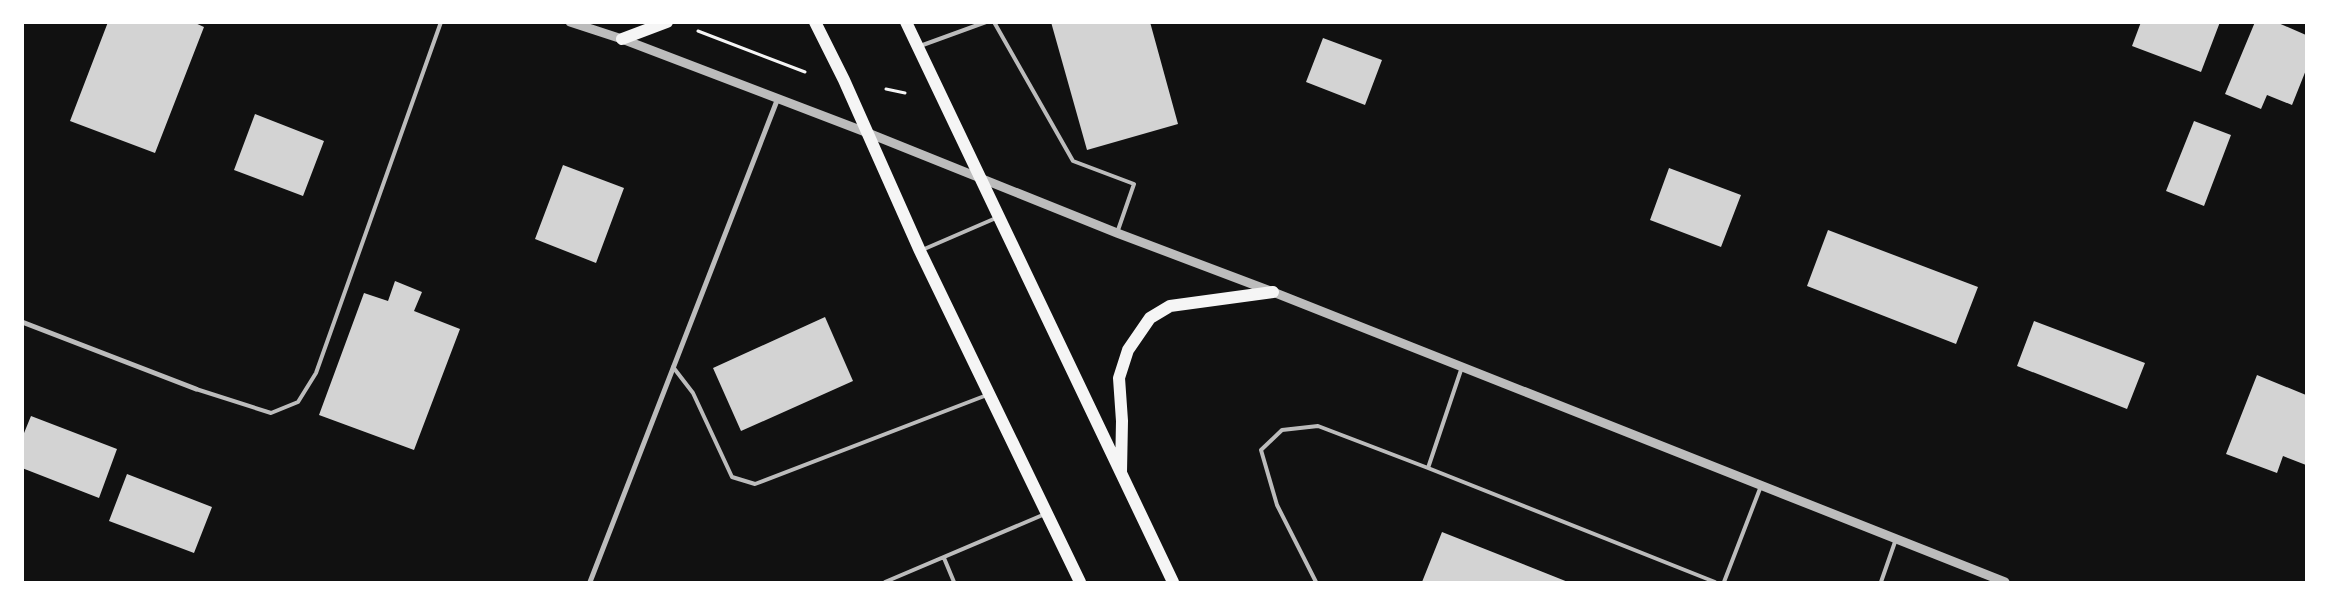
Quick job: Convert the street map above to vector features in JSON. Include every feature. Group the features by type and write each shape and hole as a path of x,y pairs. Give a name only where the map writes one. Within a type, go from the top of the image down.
{"main road":[{"path":"622,39 667,22"},
{"path":"815,22 868,133 920,251 1080,582"},
{"path":"906,22 1173,582"},
{"path":"1121,474 1122,422 1119,378 1128,350 1150,318 1170,306 1273,292"}],"street":[{"path":"570,22 622,39 868,133 1117,233 1273,292 2005,582"},
{"path":"590,582 778,98"},
{"path":"22,322 196,389"}],"lane":[{"path":"196,389 271,413 298,402 316,373 441,22"},
{"path":"917,47 986,22"},
{"path":"994,22 1073,161 1134,184 1117,233"},
{"path":"920,251 998,217"},
{"path":"1428,468 1462,367"},
{"path":"673,368 693,393 732,477 754,484 892,433 990,393"},
{"path":"1316,582 1277,505 1261,450 1282,430 1318,426 1715,582"},
{"path":"1724,582 1761,485"},
{"path":"885,582 1048,513"},
{"path":"1880,582 1896,539"},
{"path":"944,558 954,582"}],"path":[{"path":"698,31 805,72"},
{"path":"886,89 905,93"}],"building":[{"path":"108,22 193,22 204,27 155,153 70,121"},
{"path":"1051,22 1150,22 1178,124 1087,150"},
{"path":"2141,22 2220,22 2201,72 2132,46"},
{"path":"2255,22 2276,22 2306,35 2306,70 2292,105 2267,95 2261,109 2225,94"},
{"path":"1323,38 1382,60 1365,105 1306,82"},
{"path":"255,114 324,141 303,196 234,170"},
{"path":"2194,121 2231,135 2204,206 2166,191"},
{"path":"563,165 624,188 596,263 535,239"},
{"path":"1669,168 1741,195 1721,247 1650,220"},
{"path":"1828,230 1978,287 1956,344 1807,286"},
{"path":"395,281 422,292 414,311 460,329 414,450 319,415 364,293 388,301"},
{"path":"825,317 853,381 741,431 713,368"},
{"path":"2034,321 2145,363 2127,409 2017,366"},
{"path":"2257,375 2306,395 2306,465 2283,456 2277,473 2226,454"},
{"path":"31,416 117,449 99,498 22,468 22,438"},
{"path":"127,474 212,507 194,553 109,521"},
{"path":"1442,532 1568,582 1422,582"}]}
